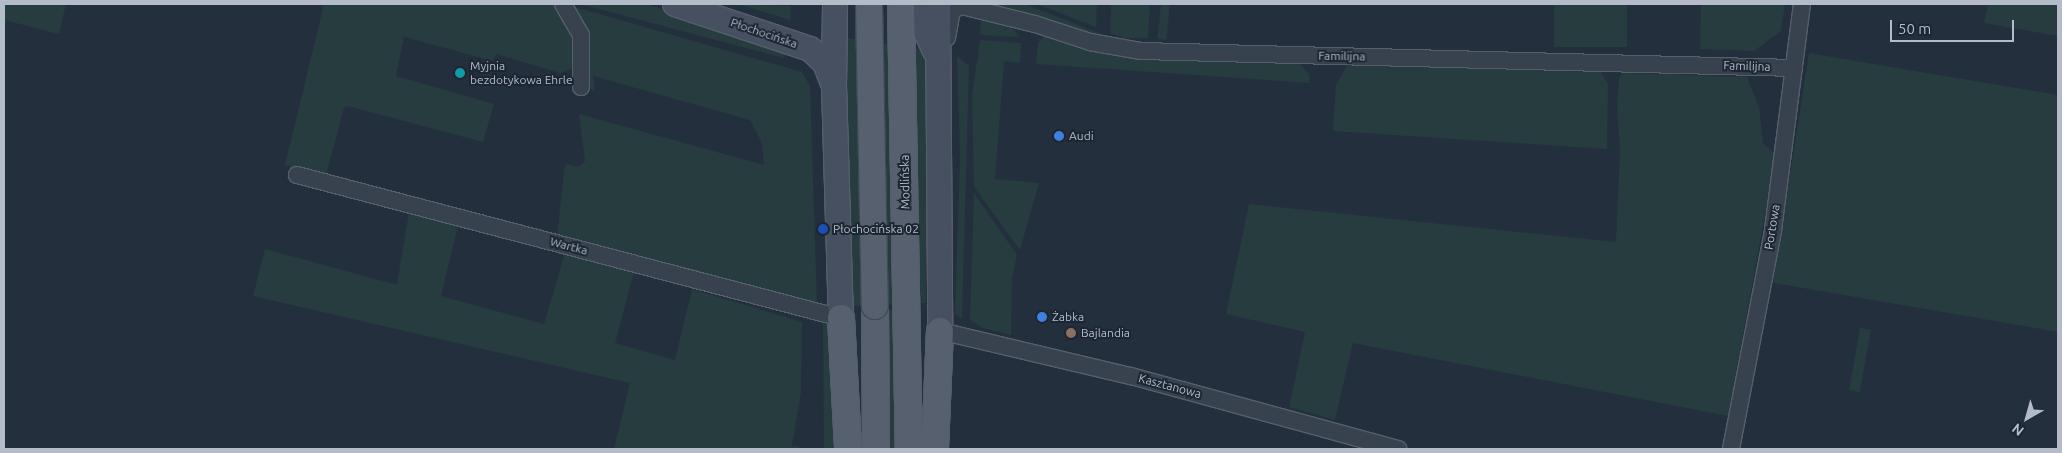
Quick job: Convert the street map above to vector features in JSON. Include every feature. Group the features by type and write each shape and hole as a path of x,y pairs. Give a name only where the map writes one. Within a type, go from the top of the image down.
{"main road":[{"name":"Płochocińska","path":"675,4 810,49 825,63 834,86"},
{"path":"835,4 834,86 841,318 848,449"},
{"path":"876,449 869,4 881,4"},
{"name":"Modlińska","path":"901,4 909,449"},
{"path":"913,4 940,64"},
{"path":"935,449 940,331 940,64 938,4"}],"street":[{"path":"563,4 581,35 581,87"},
{"name":"Portowa","path":"1731,449 1773,230 1802,4"},
{"name":"Familijna","path":"940,64 952,10 962,6 1035,24 1090,42 1149,52 1794,68"},
{"name":"Wartka","path":"298,175 841,318"},
{"name":"Kasztanowa","path":"940,331 1140,378 1398,449"}],"green space":[{"path":"4,4 66,4 59,34 4,20"},
{"path":"324,4 556,4 573,37 573,66 570,70 560,73 496,54 493,61 404,37 396,76 494,104 483,142 348,106 344,108 326,175 285,165"},
{"path":"580,4 646,4 787,47 784,58"},
{"path":"738,4 791,6 790,20"},
{"path":"981,4 1025,4 1124,43 1105,40 1045,18"},
{"path":"1037,4 1097,4 1096,27"},
{"path":"1111,4 1150,4 1148,38 1124,38 1110,33"},
{"path":"1161,4 1170,5 1166,40 1157,39"},
{"path":"1554,4 1627,4 1627,47 1554,47"},
{"path":"1701,4 1785,4 1781,31 1754,51 1700,49"},
{"path":"1988,4 2058,4 2058,36 1984,23"},
{"path":"571,6 802,72 810,86 817,305 557,236 565,164 578,167 585,161 579,114 764,165 762,143 750,120 593,76 595,92 586,85 588,33"},
{"path":"981,19 1010,26 1020,37 980,35"},
{"path":"1047,32 1114,56 1299,63 1309,74 1310,83 1036,64 1038,43"},
{"path":"848,38 927,50 926,303 851,306 844,77"},
{"path":"980,40 1021,43 1020,63 1004,61 995,179 1039,183 1020,250 974,187 972,97"},
{"path":"1809,53 2058,95 2058,332 1773,283"},
{"path":"957,56 969,66 962,319 955,314 960,155"},
{"path":"1348,64 1601,72 1608,84 1607,149 1333,131 1336,85"},
{"path":"1623,73 1747,77 1759,107 1763,143 1776,155 1728,416 1353,343 1335,420 1289,407 1305,332 1226,314 1249,204 1616,242 1620,150 1617,107 1619,78"},
{"path":"974,193 1017,255 1012,279 1011,335 982,328 970,320"},
{"path":"409,212 458,226 441,296 544,324 565,253 634,272 615,343 675,360 692,289 802,322 801,392 792,445 807,449 614,449 630,383 253,296 265,249 397,285"},
{"path":"886,310 897,310 897,449 886,449"},
{"path":"823,323 830,326 840,449 824,449"},
{"path":"1860,328 1871,330 1860,392 1849,390"}],"place":[{"name":"Myjnia bezdotykowa Ehrle","path":"460,73"},
{"name":"Audi","path":"1059,136"},
{"name":"Płochocińska 02","path":"823,229"},
{"name":"Żabka","path":"1042,317"},
{"name":"Bajlandia","path":"1071,333"}]}
